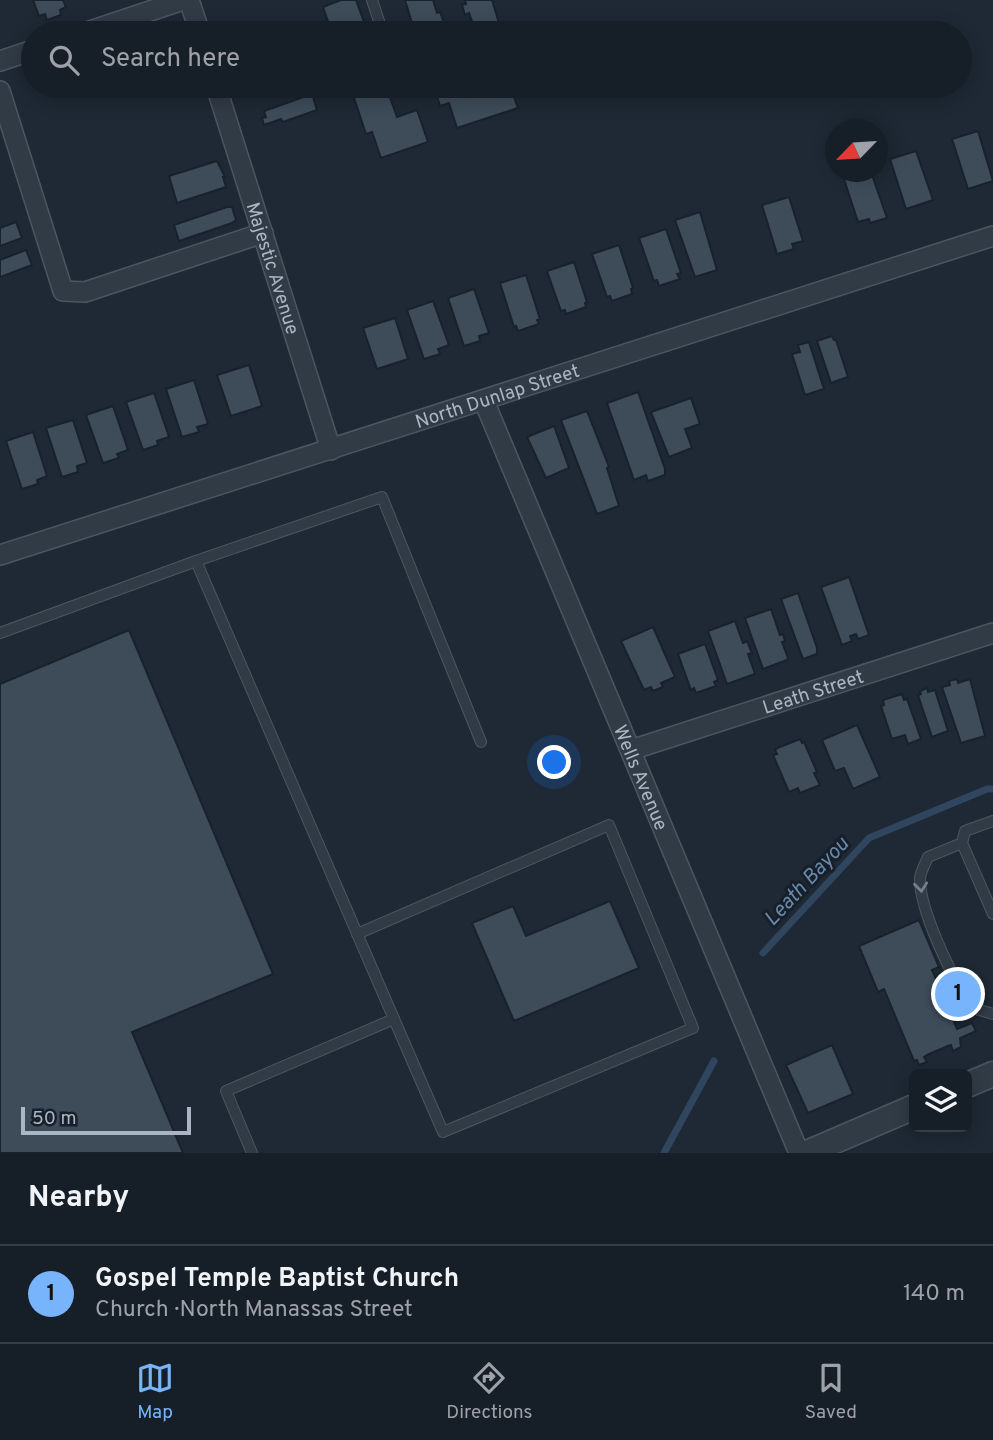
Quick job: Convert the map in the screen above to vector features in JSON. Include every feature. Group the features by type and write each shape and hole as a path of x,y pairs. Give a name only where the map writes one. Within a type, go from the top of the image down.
{"street":[{"path":"120,21 183,0"},
{"path":"189,0 196,21"},
{"path":"0,61 21,54"},
{"path":"0,91 63,291 85,292 262,233"},
{"name":"Majestic Avenue","path":"220,98 331,450"},
{"name":"North Dunlap Street","path":"0,555 993,236"},
{"name":"Wells Avenue","path":"484,401 799,1153"},
{"name":"Leath Street","path":"631,750 993,633"},
{"path":"972,1083 993,1074"},
{"path":"807,1153 909,1109"}],"lane":[{"path":"372,0 379,21"},
{"path":"0,633 382,497 481,743"},
{"path":"196,561 357,934 443,1132 693,1028 609,825 357,934"},
{"path":"993,821 965,831 962,843 993,914"},
{"path":"962,843 928,858 920,875 922,898 947,963 968,1007 993,1014"},
{"path":"252,1153 226,1091 394,1019"}],"building":[{"path":"33,0 63,0 66,7 60,10 61,15 47,20 45,14 39,16"},
{"path":"341,0 356,0 364,21 328,21 323,7"},
{"path":"405,0 433,0 437,13 440,12 443,21 411,21"},
{"path":"465,0 492,0 498,21 472,21 469,13 465,15 462,5 466,4"},
{"path":"301,98 313,98 317,110 283,122 281,119 264,125 264,111"},
{"path":"354,98 390,98 397,117 417,110 428,142 381,158 372,132 366,134"},
{"path":"438,98 514,98 518,108 457,128 449,103 440,106"},
{"path":"978,131 993,181 968,189 952,139"},
{"path":"916,151 933,200 906,209 890,159"},
{"path":"217,161 225,177 226,187 177,203 169,176"},
{"path":"845,182 874,182 887,218 870,223 869,219 858,222"},
{"path":"789,197 803,241 792,244 794,249 777,254 762,205"},
{"path":"232,207 236,220 232,223 179,241 174,225"},
{"path":"700,212 717,270 695,277 675,220"},
{"path":"16,222 22,238 0,246 0,228"},
{"path":"666,229 681,273 677,274 680,279 659,286 657,280 654,281 639,238"},
{"path":"619,245 633,288 632,294 612,301 610,296 607,297 592,254"},
{"path":"26,250 32,265 0,277 0,260"},
{"path":"574,262 587,302 586,307 566,314 565,310 561,311 547,271"},
{"path":"526,275 540,319 537,320 539,324 518,331 516,326 514,327 500,283"},
{"path":"474,289 489,333 479,336 480,341 464,346 448,298"},
{"path":"433,301 449,345 438,349 440,354 424,359 407,310"},
{"path":"395,318 408,359 377,369 363,328"},
{"path":"832,336 836,340 848,377 831,383 817,341"},
{"path":"809,342 824,389 805,395 792,354 800,352 798,345"},
{"path":"249,365 262,406 231,416 217,375"},
{"path":"194,380 208,424 197,427 199,432 182,437 166,389"},
{"path":"638,392 665,469 665,475 648,481 646,475 634,480 607,403"},
{"path":"154,393 169,437 157,441 158,445 143,450 126,402"},
{"path":"691,398 700,424 685,429 692,448 669,457 651,412"},
{"path":"113,406 128,450 117,454 119,458 103,463 86,415"},
{"path":"587,411 609,467 607,468 619,506 597,514 561,420"},
{"path":"73,420 87,463 77,466 78,472 62,477 46,428"},
{"path":"554,426 569,468 546,478 527,437"},
{"path":"33,432 47,476 37,480 38,484 22,489 6,441"},
{"path":"849,577 869,635 858,639 856,634 850,636 852,641 842,645 821,587"},
{"path":"798,593 817,648 817,654 803,659 781,599"},
{"path":"771,609 780,635 783,634 785,641 782,642 788,658 763,669 745,618"},
{"path":"735,621 743,643 747,641 752,653 748,654 755,674 727,684 708,631"},
{"path":"653,627 675,677 661,683 663,687 653,691 651,687 644,690 621,641"},
{"path":"129,630 273,974 132,1032 183,1153 0,1153 0,684"},
{"path":"705,644 718,680 714,682 716,686 696,693 694,688 691,690 678,654"},
{"path":"957,679 958,683 970,679 985,736 961,743 942,687"},
{"path":"927,688 928,692 935,690 948,731 932,737 918,695"},
{"path":"902,694 904,700 907,699 921,739 908,744 905,735 892,739 881,706 884,705 883,700"},
{"path":"857,725 880,777 853,789 844,768 835,771 822,740"},
{"path":"800,739 804,742 820,785 800,793 798,788 789,792 773,755 777,754 775,749"},
{"path":"610,901 639,968 514,1021 472,923 513,906 526,936"},
{"path":"919,920 939,967 932,970 957,1029 972,1023 976,1031 960,1038 961,1047 953,1051 951,1045 927,1055 924,1057 927,1062 919,1065 917,1060 914,1061 884,989 878,992 859,946"},
{"path":"832,1045 853,1094 808,1113 786,1065"}],"waterway":[{"name":"Leath Bayou","path":"763,953 869,838 987,789 993,789"},
{"name":"Leath Bayou","path":"664,1153 714,1061"}],"place":[{"name":"Gospel Temple Baptist Church","path":"958,994"}]}
